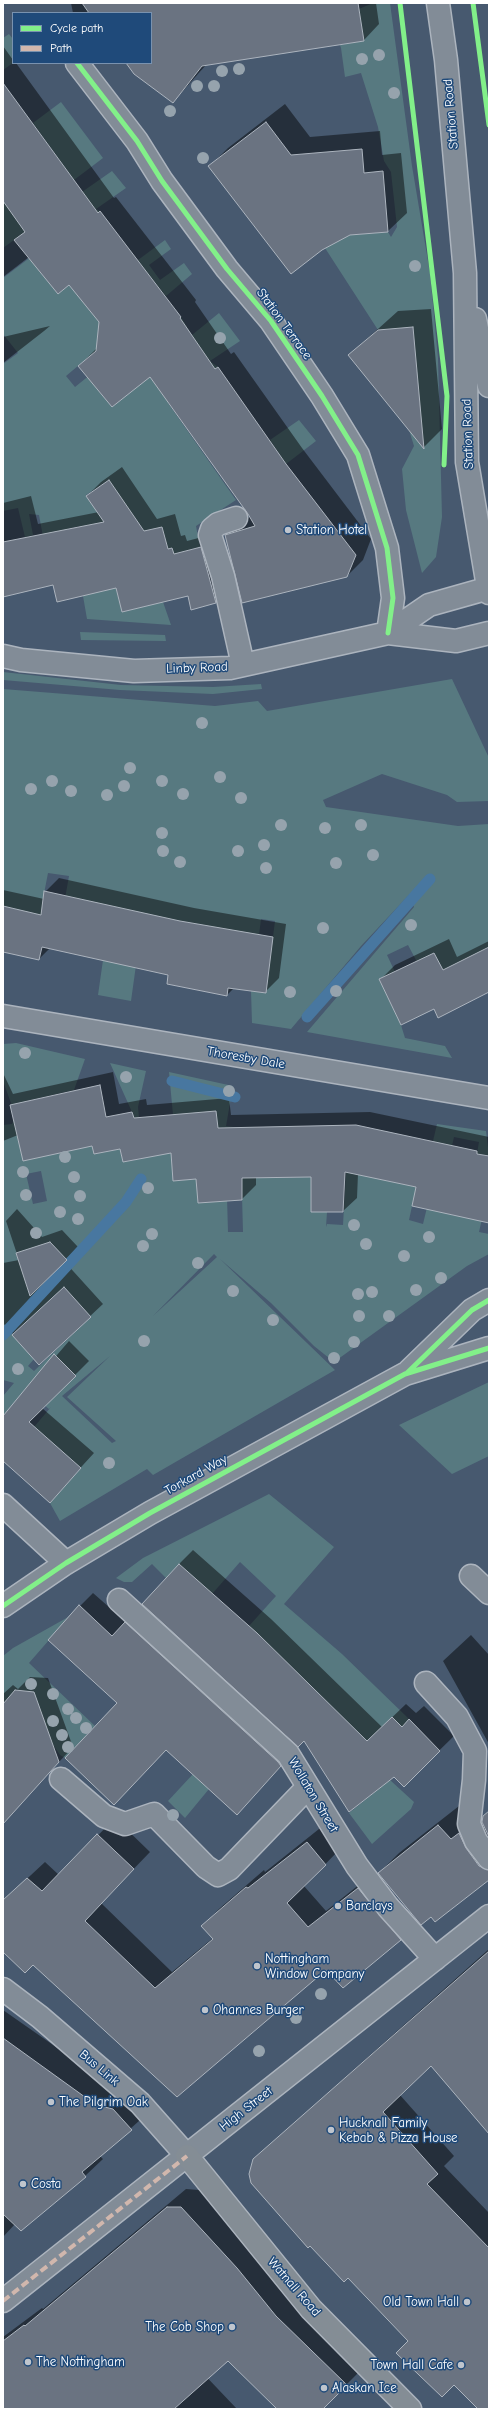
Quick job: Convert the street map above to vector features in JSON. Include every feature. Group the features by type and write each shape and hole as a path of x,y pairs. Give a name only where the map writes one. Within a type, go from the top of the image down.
{"main road":[{"name":"Watnall Road","path":"187,2156 312,2309 410,2409"}],"street":[{"name":"Station Road","path":"438,3 446,60 465,273 467,462 489,590"},
{"name":"Station Terrace","path":"78,64 137,141 162,181 227,269 271,321 322,396 358,455 387,548 393,598 388,633"},
{"name":"Station Road","path":"465,273 489,386"},
{"path":"236,518 218,524 212,529 210,535 221,569 244,665"},
{"name":"Linby Road","path":"388,633 429,605 489,590"},
{"name":"Linby Road","path":"3,656 21,660 134,671 230,668 388,633 456,642 489,633"},
{"name":"Thoresby Dale","path":"3,1016 442,1092 489,1098"},
{"path":"405,1374 472,1310 489,1300"},
{"path":"405,1374 489,1348"},
{"name":"Torkard Way","path":"3,1606 66,1563 150,1513 405,1374"},
{"path":"3,1505 66,1563"},
{"path":"471,1576 489,1593"},
{"name":"Wollaton Street","path":"119,1600 288,1754 357,1866 388,1907 435,1959"},
{"path":"426,1683 457,1717 475,1751 470,1824 476,1841 489,1858"},
{"path":"61,1779 104,1816 125,1824 154,1814 206,1867 218,1875 229,1868 308,1787"},
{"name":"High Street","path":"3,2301 489,1916"},
{"name":"Bus Link","path":"3,1989 40,2017 140,2103 187,2156"}],"green space":[{"path":"373,3 390,3 412,166 430,273 438,358 442,517 436,557 422,573 406,510 402,469 414,446 409,430 421,425 413,327 378,330 325,248 350,235 388,232 391,237 397,227 391,172 384,161 378,127 361,73 345,77 340,45 364,41 359,9"},
{"path":"9,34 12,38 12,64 3,70 3,38"},
{"path":"61,102 103,158 74,180 33,123"},
{"path":"112,171 126,188 96,209 100,211 49,251 40,272 58,294 69,285 78,295 131,252 138,260 165,240 171,249 149,265 160,280 184,263 192,274 166,296 138,261 94,294 110,339 66,376 75,387 96,370 129,360 181,317 192,335 219,313 240,341 210,361 218,367 168,403 236,500 196,526 200,547 177,553 187,595 184,597 172,548 168,549 162,527 148,531 110,566 122,612 163,602 171,625 87,619 83,596 85,549 80,526 67,529 47,558 39,515 29,514 33,535 25,537 18,508 3,511 3,364 18,353 3,334 3,278 40,250 82,192","holes":["192,336 210,361 165,394 147,368","97,389 128,394 112,407","109,480 121,498 98,513 86,495"]},
{"path":"3,201 25,232 3,248"},
{"path":"299,420 316,441 286,464 270,440"},
{"path":"80,632 165,635 166,641 81,640"},
{"path":"3,672 121,685 213,687 261,684 262,689 213,694 120,690 3,680"},
{"path":"452,679 489,758 489,801 457,802 447,795 382,774 323,800 326,807 458,826 489,824 489,947 448,980 434,953 417,962 408,945 387,955 395,972 379,979 401,1025 405,1038 445,1046 452,1058 307,1032 414,907 409,895 361,946 291,1029 252,1023 251,991 266,993 275,921 261,919 258,943 213,927 169,919 61,921 69,876 48,873 42,904 49,917 3,906 3,689 215,706 258,701 267,711"},
{"path":"137,958 131,1001 98,995 103,960"},
{"path":"16,1043 85,1059 74,1090 26,1101 37,1158 90,1137 94,1154 120,1149 123,1162 141,1159 171,1148 173,1181 196,1179 199,1203 223,1201 227,1197 223,1141 225,1127 218,1130 173,1115 169,1072 233,1086 226,1126 241,1128 241,1178 317,1177 327,1184 311,1184 311,1212 327,1212 326,1227 327,1224 343,1225 346,1172 422,1188 437,1124 486,1131 489,1156 477,1154 479,1142 454,1137 437,1211 456,1216 460,1198 484,1210 479,1232 489,1234 489,1254 467,1266 334,1362 314,1346 271,1303 220,1259 335,1370 153,1475 147,1469 60,1521 50,1503 81,1468 34,1427 51,1407 49,1409 25,1389 3,1429 3,1396 14,1383 3,1380 3,1125 12,1124 16,1117 3,1081 3,1044","holes":["41,1171 47,1201 33,1204 26,1174","430,1195 423,1224 409,1220 414,1197","242,1196 243,1232 228,1232 227,1197","38,1246 43,1260 21,1267 16,1254","214,1254 217,1257 153,1316","49,1301 78,1303 91,1317 34,1371 28,1366 34,1359 12,1334","110,1356 67,1397 116,1441 112,1443 62,1396"]},
{"path":"110,1063 146,1071 138,1107 141,1140 132,1112"},
{"path":"489,1382 489,1456 452,1474 399,1425"},
{"path":"269,1494 334,1547 284,1604 342,1654 409,1719 402,1727 392,1717 373,1736 385,1748 358,1746 365,1739 249,1626 276,1596 240,1562 212,1594 179,1564 166,1578 152,1564 132,1582 124,1582 116,1578 143,1558"},
{"path":"70,1616 29,1663 95,1726 65,1758 60,1755 45,1733 26,1725 40,1709 36,1698 26,1691 3,1703 3,1656 13,1648"},
{"path":"193,1774 209,1789 185,1818 168,1801"},
{"path":"390,1780 414,1802 411,1809 372,1844 349,1813"}],"building":[{"path":"82,3 358,3 364,41 202,66 173,103 134,74 127,64 152,64 152,12 88,12"},
{"path":"3,83 98,213 100,211 181,317 180,318 215,369 218,367 286,464 356,555 347,577 242,603 225,535 255,526 248,514 150,377 112,407 78,366 96,351 99,322 69,285 58,294 14,240 25,232 3,201"},
{"path":"266,122 291,155 362,149 364,173 383,171 388,232 350,235 322,250 291,274 208,166"},
{"path":"413,327 424,449 348,355 378,330"},
{"path":"109,480 144,531 162,527 168,549 172,548 174,554 201,547 216,603 191,610 188,596 122,612 116,588 57,602 53,585 3,597 3,542 104,522 86,496"},
{"path":"44,891 180,921 273,937 266,993 228,988 227,996 167,984 168,975 42,947 39,960 3,952 3,906 41,915"},
{"path":"489,947 489,992 438,1018 434,1009 401,1025 379,979 434,953 443,970"},
{"path":"100,1085 106,1117 132,1112 134,1118 216,1111 218,1128 356,1125 477,1151 477,1154 489,1156 489,1223 412,1206 416,1187 345,1172 343,1212 311,1212 311,1177 242,1178 242,1200 198,1203 196,1179 173,1181 171,1153 123,1162 120,1149 94,1154 92,1146 23,1161 10,1105"},
{"path":"50,1242 67,1260 30,1296 16,1253"},
{"path":"64,1287 91,1317 39,1365 12,1335"},
{"path":"54,1354 76,1376 29,1422 81,1468 50,1503 3,1461 3,1416"},
{"path":"179,1564 257,1633 367,1741 392,1717 402,1727 409,1719 440,1751 404,1787 394,1777 349,1812 304,1741 298,1747 142,1604"},
{"path":"79,1605 112,1636 125,1622 278,1762 281,1766 237,1815 166,1750 114,1805 65,1758 117,1703 48,1640"},
{"path":"15,1690 34,1692 59,1762 3,1824 3,1704"},
{"path":"489,1811 489,1837 482,1822 483,1816"},
{"path":"438,1825 451,1839 459,1833 466,1848 479,1866 489,1870 489,1880 435,1922 431,1917 421,1925 378,1873"},
{"path":"97,1834 134,1869 85,1921 155,1988 213,1939 201,1926 246,1887 248,1888 307,1842 326,1865 287,1903 308,1927 358,1888 401,1940 343,1988 326,1970 177,2097 33,1965 25,1973 3,1952 3,1900 27,1878 42,1891"},
{"path":"489,1951 489,2134 431,2066 383,2112 438,2174 427,2184 489,2248 489,2409 478,2409 454,2385 442,2397 396,2353 408,2341 348,2278 344,2282 310,2246 308,2248 251,2183 249,2174 253,2159"},
{"path":"3,2038 96,2105 113,2109 132,2130 82,2172 86,2177 21,2231 3,2214"},
{"path":"167,2207 181,2207 237,2268 276,2316 347,2385 323,2409 277,2409 228,2361 174,2409 3,2409 3,2341 24,2325 25,2326"}],"waterway":[{"path":"307,1017 430,879"},
{"path":"172,1081 235,1097"},
{"path":"3,1335 126,1202 141,1179"}],"marked path":[{"path":"3,2301 187,2156"}],"cycle path":[{"path":"400,3 447,396 444,465"},
{"path":"473,3 489,125"},
{"path":"78,64 137,141 162,181 227,269 271,321 322,396 358,455 387,548 393,598 388,633"},
{"path":"407,1373 472,1310 489,1300"},
{"path":"3,1606 66,1563 150,1513 405,1374 489,1348"}],"place":[{"name":"Station Hotel","path":"288,530"},
{"name":"Barclays","path":"338,1906"},
{"name":"Nottingham Window Company","path":"257,1966"},
{"name":"Ohannes Burger","path":"205,2010"},
{"name":"The Pilgrim Oak","path":"51,2102"},
{"name":"Hucknall Family Kebab & Pizza House","path":"331,2130"},
{"name":"Costa","path":"23,2184"},
{"name":"Old Town Hall","path":"467,2302"},
{"name":"The Cob Shop","path":"232,2327"},
{"name":"The Nottingham","path":"28,2362"},
{"name":"Town Hall Cafe","path":"461,2365"},
{"name":"Alaskan Ice","path":"324,2388"}]}
